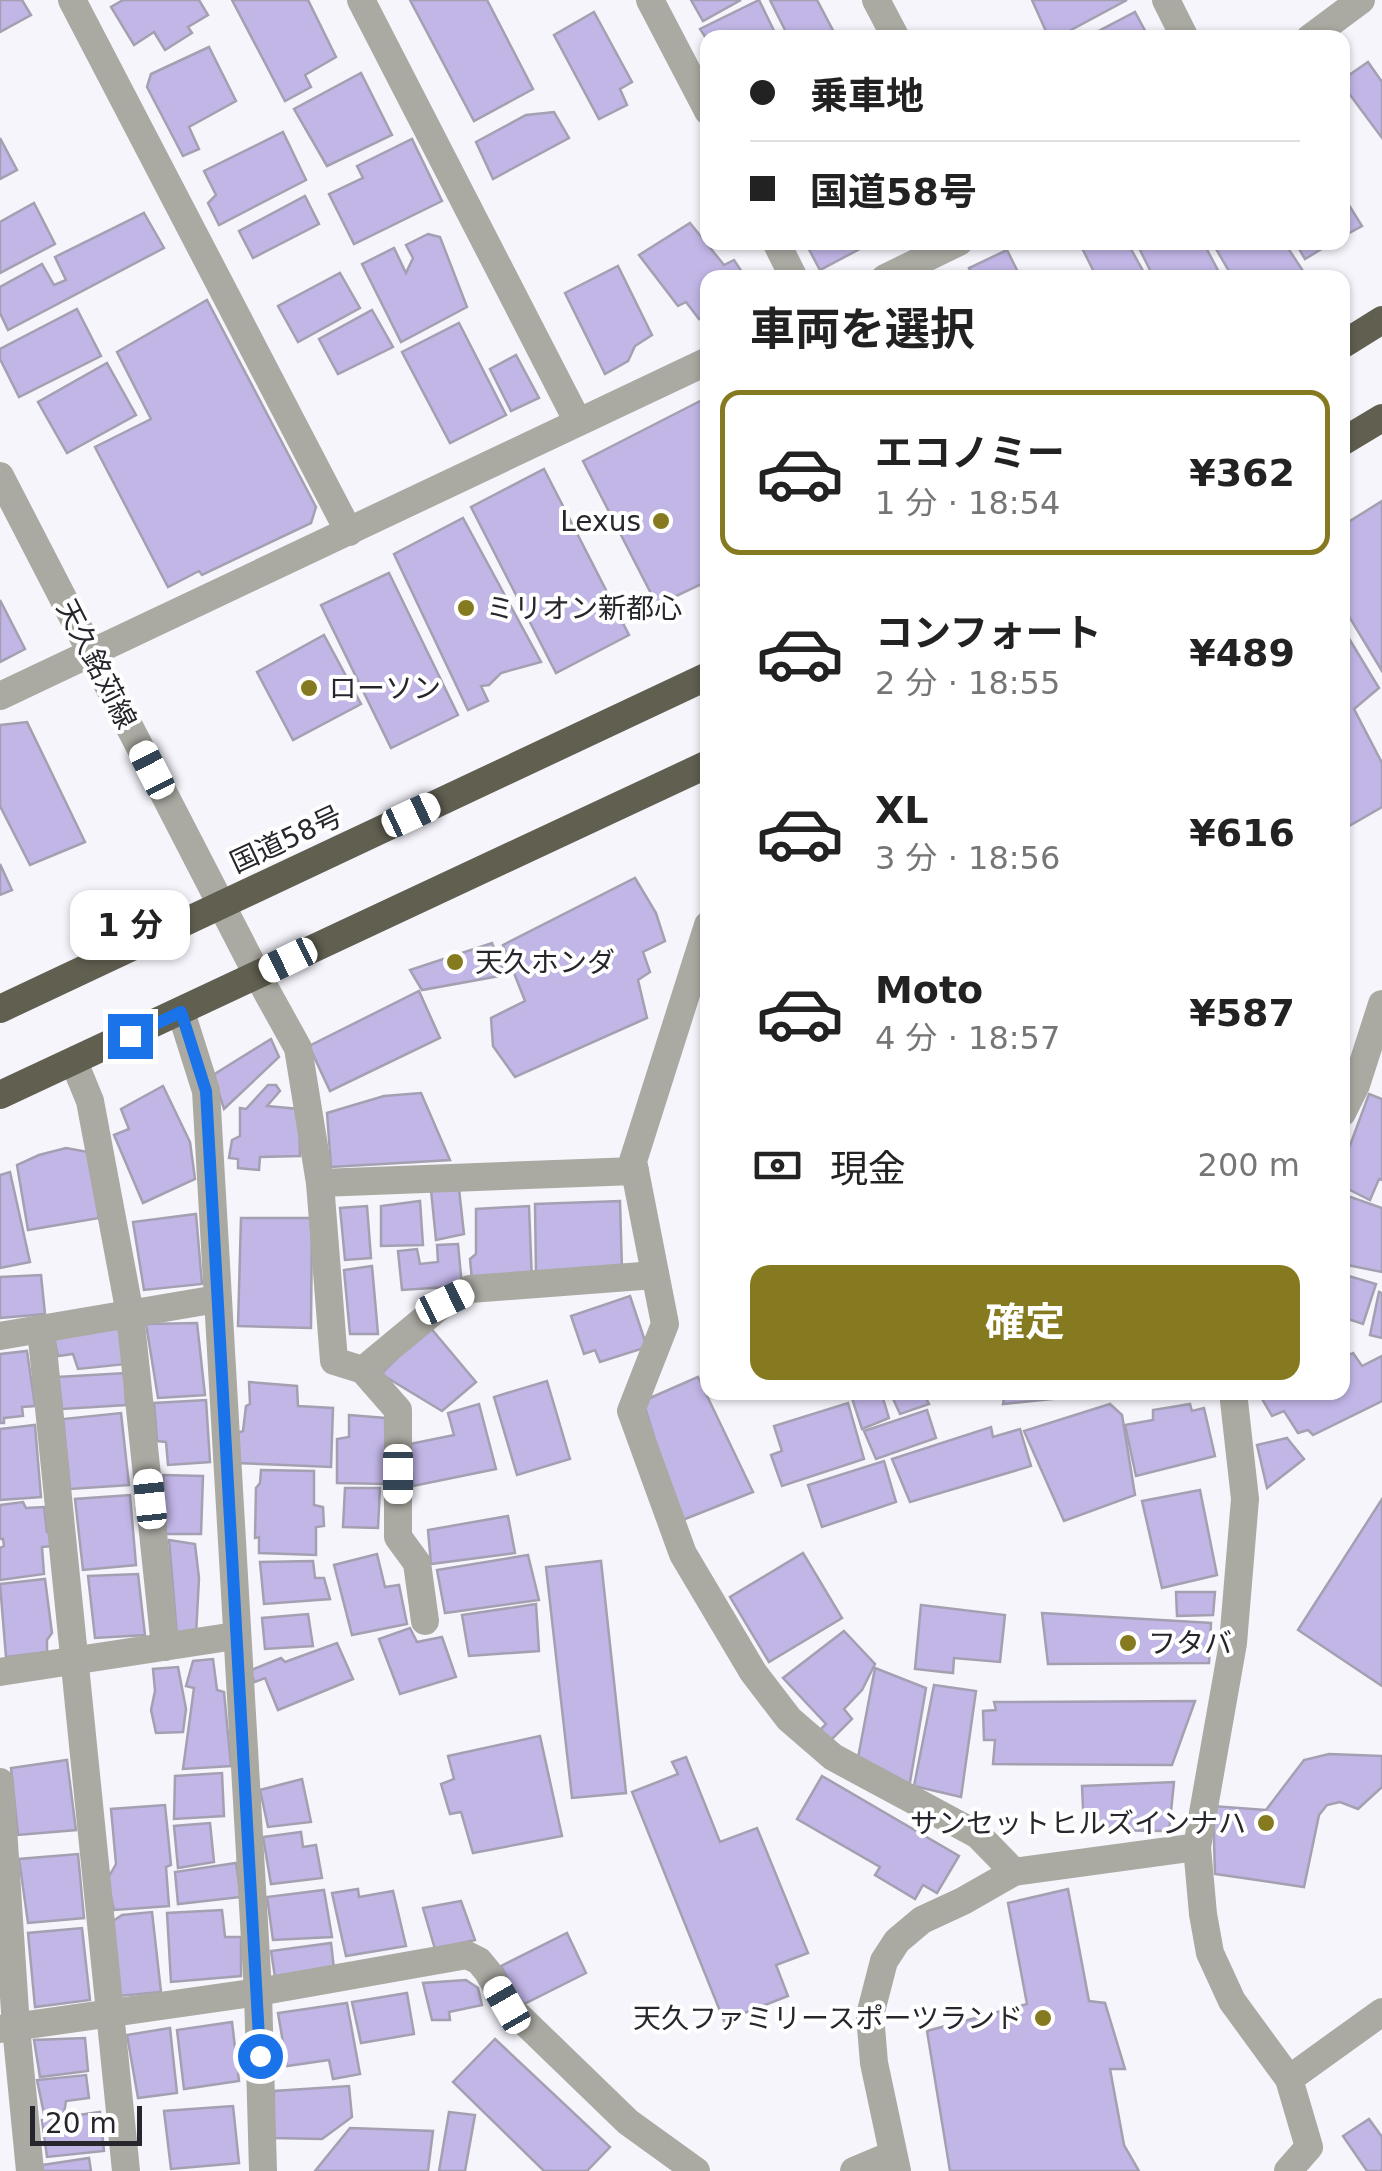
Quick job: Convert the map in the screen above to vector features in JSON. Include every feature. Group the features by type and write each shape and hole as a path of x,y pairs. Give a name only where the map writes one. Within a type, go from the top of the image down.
{"highway":[{"path":"1350,340 1382,320"},
{"path":"1350,437 1382,418"},
{"name":"国道58号","path":"0,1009 700,680"},
{"path":"0,1095 700,768"}],"street":[{"path":"72,0 349,532"},
{"path":"361,0 578,422"},
{"path":"650,0 700,96"},
{"path":"876,0 892,30"},
{"path":"1166,0 1181,30"},
{"path":"1321,30 1361,0"},
{"path":"901,270 943,250"},
{"path":"0,696 700,365"},
{"name":"天久銘苅線","path":"0,476 298,1048 320,1183 334,1360 363,1370"},
{"path":"700,950 633,1161 665,1324 631,1412 684,1554 752,1672 789,1719 833,1757 978,1835 1014,1872"},
{"path":"1350,1097 1382,1004"},
{"path":"181,1012 206,1091 258,1992 264,2171"},
{"path":"74,1062 90,1101 130,1314 166,1646"},
{"path":"320,1183 635,1170"},
{"path":"425,1621 417,1562 398,1538 398,1410 363,1370 445,1302 470,1290 655,1275"},
{"path":"0,1336 217,1300"},
{"path":"40,1329 126,2171"},
{"path":"1234,1400 1246,1498 1233,1643 1197,1847 1210,1953 1232,2001 1289,2079 1309,2147 1288,2171"},
{"path":"0,1672 235,1636"},
{"path":"0,1782 8,2028 30,2171"},
{"path":"854,2171 895,2163 874,2063 870,2015 884,1962 897,1941 922,1920 963,1902 1014,1872 1197,1847"},
{"path":"8,2028 258,1992 467,1955 488,1972 507,2005 628,2122 696,2171"},
{"path":"1289,2079 1382,2012"}],"building":[{"path":"0,0 22,0 31,15 0,32"},
{"path":"123,0 199,0 208,15 188,27 192,33 165,50 154,32 134,45 111,7"},
{"path":"232,0 308,0 336,57 305,75 311,87 285,101"},
{"path":"410,0 487,0 533,89 474,121"},
{"path":"691,0 741,0 703,21"},
{"path":"759,0 774,30 701,30"},
{"path":"770,0 817,0 833,30 785,30"},
{"path":"1032,0 1127,0 1071,30 1045,30"},
{"path":"594,12 632,82 620,89 627,105 599,119 554,35"},
{"path":"1135,12 1145,30 1100,30"},
{"path":"209,47 236,101 189,127 199,149 183,156 147,87 151,74"},
{"path":"1368,62 1382,82 1382,138 1350,95 1350,74"},
{"path":"361,73 392,135 327,166 294,109"},
{"path":"554,112 569,138 493,179 476,142 526,115"},
{"path":"283,132 306,180 219,225 208,203 216,195 204,171"},
{"path":"0,138 17,170 0,179"},
{"path":"412,139 442,201 354,244 329,194 363,178 357,166"},
{"path":"305,196 319,224 253,258 239,231"},
{"path":"34,203 55,244 0,273 0,222"},
{"path":"1350,207 1362,226 1350,233"},
{"path":"144,213 164,248 8,330 0,313 0,287 42,264 54,285 66,280 55,257"},
{"path":"690,223 700,235 700,250 712,250 724,265 734,260 741,270 700,270 699,319 686,302 678,306 639,255"},
{"path":"428,234 440,237 467,307 401,342 362,264 394,248 406,273 413,258 406,245"},
{"path":"809,250 858,250 820,270"},
{"path":"1007,250 1017,270 970,270"},
{"path":"1083,250 1131,250 1143,270 1093,270"},
{"path":"1140,250 1207,250 1218,270 1150,270"},
{"path":"1217,250 1289,250 1302,270 1228,270"},
{"path":"1300,250 1320,250 1305,259"},
{"path":"618,266 652,335 635,346 628,361 605,374 565,293"},
{"path":"340,273 360,308 298,342 278,306"},
{"path":"207,300 316,507 311,523 168,587 95,447 151,419 117,352"},
{"path":"77,309 101,356 19,397 0,359 0,349"},
{"path":"372,310 393,347 338,374 319,339"},
{"path":"459,323 506,415 450,443 402,352"},
{"path":"516,355 539,398 511,411 490,369"},
{"path":"107,363 136,415 67,453 38,402"},
{"name":"Lexus","path":"700,401 700,585 657,605 583,461"},
{"path":"544,469 629,635 556,673 471,507"},
{"path":"1382,501 1382,671 1350,618 1350,521"},
{"name":"ミリオン新都心","path":"463,518 541,662 501,673 489,685 481,686 488,701 468,710 394,554"},
{"path":"389,573 458,715 391,748 321,605"},
{"path":"0,600 25,649 0,662"},
{"name":"ローソン","path":"324,635 361,704 293,740 257,672"},
{"path":"1350,640 1379,688 1354,709 1382,763 1382,807 1350,825"},
{"path":"27,722 85,842 30,865 0,806 0,725"},
{"path":"0,864 12,890 0,895"},
{"path":"635,878 656,913 665,941 643,952 650,972 638,980 647,1018 515,1077 493,1046 491,1018 525,1001 503,945"},
{"path":"492,943 505,975 422,990 410,970"},
{"path":"419,991 440,1038 330,1091 309,1046"},
{"path":"271,1039 279,1057 224,1109 213,1075"},
{"path":"268,1085 276,1085 280,1091 267,1106 299,1109 300,1156 260,1157 259,1170 238,1168 238,1159 229,1158 232,1140 240,1136 240,1108 246,1109"},
{"path":"163,1086 190,1142 195,1179 143,1203 114,1135 129,1129 121,1109"},
{"path":"421,1093 450,1160 331,1167 327,1113 384,1096"},
{"path":"1369,1094 1382,1099 1382,1180 1379,1179 1370,1200 1350,1190 1350,1145"},
{"path":"66,1148 88,1152 99,1218 28,1230 17,1165"},
{"path":"10,1172 30,1262 0,1268 0,1175"},
{"path":"459,1189 464,1234 436,1240 431,1190"},
{"path":"1350,1197 1382,1208 1382,1272 1350,1266"},
{"path":"420,1201 423,1245 381,1246 381,1206"},
{"path":"620,1201 622,1270 536,1273 535,1204"},
{"path":"367,1206 371,1258 345,1260 340,1208"},
{"path":"529,1206 532,1281 472,1280 470,1259 476,1254 476,1209"},
{"path":"196,1214 202,1284 144,1290 133,1222"},
{"path":"241,1218 312,1218 311,1328 238,1326"},
{"path":"458,1244 462,1286 402,1290 398,1251 417,1249 420,1264 438,1262 437,1245"},
{"path":"372,1266 378,1334 350,1334 344,1270"},
{"path":"41,1275 45,1314 0,1318 0,1277"},
{"path":"1350,1276 1376,1284 1363,1324 1350,1320"},
{"path":"1379,1292 1382,1293 1382,1338 1370,1335"},
{"path":"630,1296 647,1347 600,1362 595,1350 584,1354 571,1316"},
{"path":"197,1323 205,1395 158,1398 146,1324"},
{"path":"429,1326 476,1382 442,1411 381,1374"},
{"path":"122,1327 126,1364 78,1369 73,1354 58,1356 54,1338"},
{"path":"27,1351 35,1406 22,1407 23,1416 4,1418 4,1423 0,1423 0,1354"},
{"path":"1353,1353 1362,1366 1382,1356 1382,1401 1313,1435 1308,1430 1298,1433 1284,1411 1272,1416 1263,1400 1350,1400"},
{"path":"125,1373 126,1405 62,1409 58,1377"},
{"path":"698,1377 700,1400 709,1400 753,1492 680,1521 643,1401"},
{"path":"547,1381 570,1459 517,1475 494,1397"},
{"path":"249,1382 297,1386 298,1406 333,1408 331,1467 236,1463 235,1434 243,1431 246,1406 250,1404"},
{"path":"206,1400 210,1462 168,1465 166,1442 157,1441 154,1403"},
{"path":"853,1400 883,1400 889,1418 862,1429"},
{"path":"894,1400 927,1400 929,1404 900,1414"},
{"path":"1004,1400 1042,1400 1003,1404"},
{"path":"848,1403 864,1459 782,1486 771,1455 782,1451 774,1426"},
{"path":"479,1404 496,1469 413,1486 410,1444 454,1435 448,1413"},
{"path":"1110,1404 1122,1415 1135,1495 1064,1521 1024,1431"},
{"path":"1190,1404 1192,1411 1204,1408 1215,1456 1136,1476 1125,1425 1153,1420 1153,1410"},
{"path":"927,1410 936,1438 876,1459 864,1431"},
{"path":"121,1413 129,1485 70,1489 63,1419"},
{"path":"349,1415 385,1418 386,1484 337,1483 337,1439 349,1437"},
{"path":"35,1425 41,1497 0,1500 0,1429"},
{"path":"991,1427 993,1437 1020,1429 1031,1466 910,1502 892,1459"},
{"path":"1287,1438 1304,1459 1267,1488 1257,1445"},
{"path":"884,1461 896,1502 822,1527 808,1485"},
{"path":"261,1470 314,1471 314,1505 323,1507 324,1526 316,1527 316,1555 259,1553 259,1537 255,1538 256,1488"},
{"path":"163,1475 203,1476 201,1534 166,1534"},
{"path":"345,1488 380,1488 378,1528 343,1527"},
{"path":"1200,1490 1217,1575 1162,1588 1142,1501"},
{"path":"130,1495 136,1565 83,1570 75,1499"},
{"path":"1382,1499 1382,1686 1298,1630"},
{"path":"23,1502 26,1508 44,1507 47,1532 52,1533 52,1546 42,1547 44,1574 0,1580 0,1548 4,1546 0,1539 0,1505"},
{"path":"508,1516 515,1553 431,1564 428,1530"},
{"path":"169,1540 195,1544 199,1578 196,1635 177,1636"},
{"path":"803,1553 842,1618 769,1662 730,1597"},
{"path":"377,1554 385,1587 399,1585 407,1624 352,1635 334,1565"},
{"path":"528,1555 539,1600 445,1613 437,1570"},
{"path":"313,1561 315,1578 324,1578 330,1599 264,1604 260,1562"},
{"path":"601,1561 626,1793 572,1798 546,1567"},
{"path":"138,1574 145,1635 95,1638 88,1576"},
{"path":"45,1579 52,1633 47,1640 47,1652 6,1657 0,1584"},
{"path":"1176,1592 1215,1592 1213,1615 1177,1616"},
{"path":"536,1604 539,1651 469,1656 462,1615"},
{"path":"921,1605 1005,1615 1000,1662 954,1658 953,1673 915,1669"},
{"name":"フタバ","path":"1042,1613 1211,1623 1209,1663 1048,1664"},
{"path":"308,1614 313,1646 265,1649 262,1618"},
{"path":"410,1628 417,1642 442,1637 456,1677 400,1694 379,1639"},
{"path":"844,1631 875,1664 862,1690 844,1709 852,1719 827,1744 819,1731 826,1724 783,1678"},
{"path":"337,1643 353,1679 278,1710 265,1678 255,1682 249,1671 281,1658 285,1662"},
{"path":"213,1659 217,1690 224,1692 231,1766 183,1769 194,1688 186,1686 193,1661"},
{"path":"178,1667 186,1709 183,1732 156,1733 151,1710 155,1691 153,1669"},
{"path":"875,1668 926,1688 909,1788 857,1763"},
{"path":"934,1685 976,1691 961,1797 914,1786"},
{"path":"1195,1701 1172,1765 993,1764 995,1740 984,1740 983,1711 996,1710 994,1702"},
{"path":"540,1736 562,1836 473,1853 461,1812 450,1814 441,1784 454,1779 448,1756"},
{"name":"サンセットヒルズインナハ","path":"1329,1754 1382,1756 1382,1787 1358,1809 1340,1802 1327,1805 1319,1815 1304,1887 1215,1874 1213,1806 1266,1810 1304,1760"},
{"path":"686,1757 720,1842 757,1828 808,1953 776,1965 788,1996 724,2021 632,1792 678,1774 672,1762"},
{"path":"67,1760 76,1830 18,1835 11,1768"},
{"path":"222,1773 224,1816 174,1819 175,1776"},
{"path":"822,1776 959,1856 937,1893 923,1885 915,1899 875,1875 880,1867 797,1819"},
{"path":"302,1779 311,1822 268,1827 260,1790"},
{"path":"1174,1782 1169,1831 1084,1830 1082,1786"},
{"path":"165,1805 171,1865 166,1867 169,1906 114,1910 107,1880 116,1864 111,1809"},
{"path":"210,1823 214,1862 178,1868 174,1826"},
{"path":"301,1832 303,1847 316,1845 322,1878 271,1884 263,1837"},
{"path":"78,1854 84,1918 28,1923 19,1859"},
{"path":"236,1863 241,1897 178,1904 175,1872"},
{"path":"358,1889 359,1897 393,1891 406,1946 346,1956 332,1893"},
{"name":"天久ファミリースポーツランド","path":"1068,1889 1089,2001 1105,2003 1125,2069 1110,2069 1124,2145 1139,2171 950,2171 927,2031 1027,2004 1008,1903"},
{"path":"324,1890 332,1937 273,1940 267,1897"},
{"path":"461,1901 475,1940 435,1949 423,1908"},
{"path":"222,1910 225,1937 241,1937 241,1976 171,1982 167,1913"},
{"path":"152,1912 161,1992 119,1996 110,1923 122,1915"},
{"path":"82,1928 90,2000 35,2007 28,1933"},
{"path":"567,1933 586,1973 522,2005 501,1966"},
{"path":"331,1943 334,1969 275,1977 271,1951"},
{"path":"466,1980 478,1988 482,2005 449,2012 450,2020 432,2020 423,1983"},
{"path":"407,1993 414,2034 361,2043 352,2002"},
{"path":"347,2003 360,2074 333,2079 329,2060 287,2066 278,2013"},
{"path":"232,2022 239,2081 184,2089 177,2030"},
{"path":"170,2028 177,2093 138,2098 127,2035"},
{"path":"85,2038 88,2071 40,2077 34,2040"},
{"path":"495,2039 610,2147 587,2171 544,2171 453,2082"},
{"path":"86,2075 89,2098 66,2101 64,2113 44,2114 37,2080"},
{"path":"349,2086 352,2117 322,2139 273,2138 274,2091"},
{"path":"233,2106 239,2163 171,2169 164,2111"},
{"path":"100,2112 104,2151 47,2157 42,2120"},
{"path":"449,2112 475,2115 465,2171 439,2171"},
{"path":"1369,2119 1382,2137 1382,2171 1367,2171 1343,2136"},
{"path":"350,2128 433,2131 428,2171 315,2171"},
{"path":"89,2158 91,2171 43,2171 42,2165"}],"place":[{"name":"Lexus","path":"661,521"},
{"name":"ミリオン新都心","path":"466,608"},
{"name":"ローソン","path":"309,688"},
{"name":"天久ホンダ","path":"455,962"},
{"name":"フタバ","path":"1128,1643"},
{"name":"サンセットヒルズインナハ","path":"1266,1823"},
{"name":"天久ファミリースポーツランド","path":"1043,2018"}],"route":[{"path":"130,1036 181,1012 206,1091 260,2056"}]}
